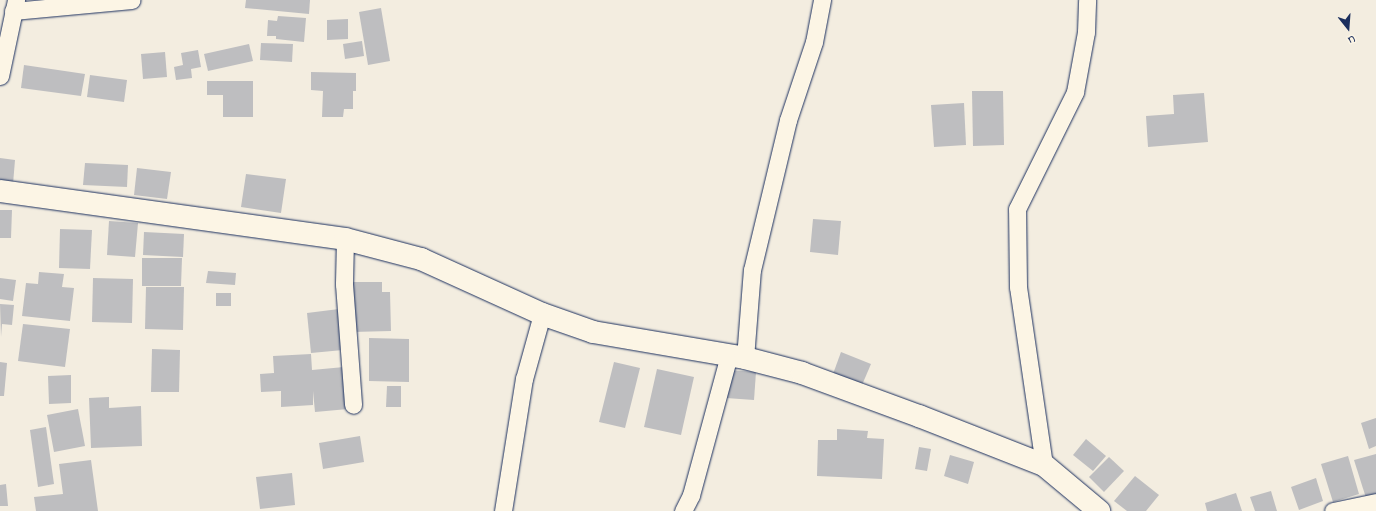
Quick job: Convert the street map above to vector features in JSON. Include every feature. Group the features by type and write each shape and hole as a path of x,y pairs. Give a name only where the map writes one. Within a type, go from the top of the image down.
{"street":[{"path":"0,76 15,6 131,0"},
{"path":"683,511 691,495 737,356 752,270 788,120 814,42 822,0"},
{"path":"1044,465 1018,286 1017,209 1075,92 1086,32 1087,0"},
{"path":"0,191 345,239 421,259 542,314 593,332 737,356 802,373 919,416 1044,465 1099,511"},
{"path":"345,239 344,284 353,405"},
{"path":"503,511 524,379 542,314"},
{"path":"1333,511 1376,502"}],"building":[{"path":"246,0 310,0 309,14 245,8"},
{"path":"381,8 390,61 368,65 359,12"},
{"path":"278,16 306,18 304,42 276,39 276,36 267,36 268,20 277,21"},
{"path":"348,19 348,39 327,40 327,20"},
{"path":"362,41 364,56 345,59 343,44"},
{"path":"261,43 293,44 292,62 260,60"},
{"path":"249,44 253,61 208,71 204,54"},
{"path":"198,50 201,67 191,69 192,78 176,80 174,67 183,65 181,53"},
{"path":"165,52 167,77 143,79 141,54"},
{"path":"24,65 85,74 81,96 21,88"},
{"path":"311,72 356,73 356,91 353,91 353,109 344,109 343,117 322,117 323,91 311,90"},
{"path":"90,75 127,80 124,102 87,97"},
{"path":"207,81 253,81 253,117 223,117 223,95 207,95"},
{"path":"972,91 1003,91 1004,145 973,146"},
{"path":"1204,93 1208,142 1148,147 1146,116 1174,114 1173,95"},
{"path":"964,103 966,145 934,147 931,105"},
{"path":"0,158 15,160 13,184 0,182"},
{"path":"85,163 128,165 127,187 83,185"},
{"path":"137,168 171,172 167,199 134,195"},
{"path":"246,174 286,179 281,213 241,207"},
{"path":"0,210 12,210 11,238 0,238"},
{"path":"813,219 841,221 838,255 810,252"},
{"path":"109,221 138,223 135,257 107,255"},
{"path":"60,229 92,230 90,269 59,268"},
{"path":"144,232 184,234 183,257 143,255"},
{"path":"142,258 182,258 181,286 142,286"},
{"path":"208,271 236,273 235,285 206,283"},
{"path":"39,272 64,274 62,287 74,288 70,321 22,316 26,283 38,284"},
{"path":"0,278 16,280 13,301 0,299"},
{"path":"93,278 133,279 132,323 92,322"},
{"path":"351,282 382,282 382,292 390,292 391,331 352,332"},
{"path":"146,287 184,287 183,330 145,329"},
{"path":"216,293 231,293 231,306 216,306"},
{"path":"0,304 14,305 12,325 2,324 1,337"},
{"path":"339,309 343,350 311,353 307,313"},
{"path":"23,324 70,329 65,367 18,361"},
{"path":"369,338 409,339 409,382 369,381"},
{"path":"152,349 180,350 179,392 151,392"},
{"path":"841,352 871,364 862,385 833,374"},
{"path":"311,354 312,370 344,367 348,409 315,412 313,391 313,405 281,407 281,391 261,392 260,374 274,373 273,356"},
{"path":"0,362 7,363 4,396 0,396"},
{"path":"614,362 640,368 625,428 599,422"},
{"path":"657,369 694,377 681,435 644,427"},
{"path":"728,370 756,372 754,400 726,398"},
{"path":"71,375 71,403 49,404 48,376"},
{"path":"387,386 401,386 401,407 386,407"},
{"path":"109,397 109,408 141,406 142,446 91,448 89,398"},
{"path":"78,409 85,446 54,452 47,415"},
{"path":"1376,418 1376,446 1369,449 1361,423"},
{"path":"46,427 54,484 38,487 30,430"},
{"path":"837,429 868,431 867,438 884,439 882,479 817,476 818,440 837,440"},
{"path":"360,436 364,462 323,469 319,443"},
{"path":"1086,439 1106,456 1093,471 1073,455"},
{"path":"919,447 931,449 927,471 915,469"},
{"path":"1376,454 1376,495 1366,498 1354,460"},
{"path":"950,455 974,462 968,484 944,476"},
{"path":"1348,456 1359,494 1333,502 1321,464"},
{"path":"1109,457 1124,471 1104,492 1089,477"},
{"path":"91,460 98,511 36,511 34,497 63,494 59,464"},
{"path":"292,473 295,505 260,509 256,477"},
{"path":"1135,476 1159,495 1146,511 1127,511 1114,501"},
{"path":"1316,478 1323,501 1299,510 1291,487"},
{"path":"6,484 8,506 0,506 0,485"},
{"path":"1271,491 1277,511 1255,511 1250,497"},
{"path":"1236,493 1242,511 1207,511 1205,503"}]}
